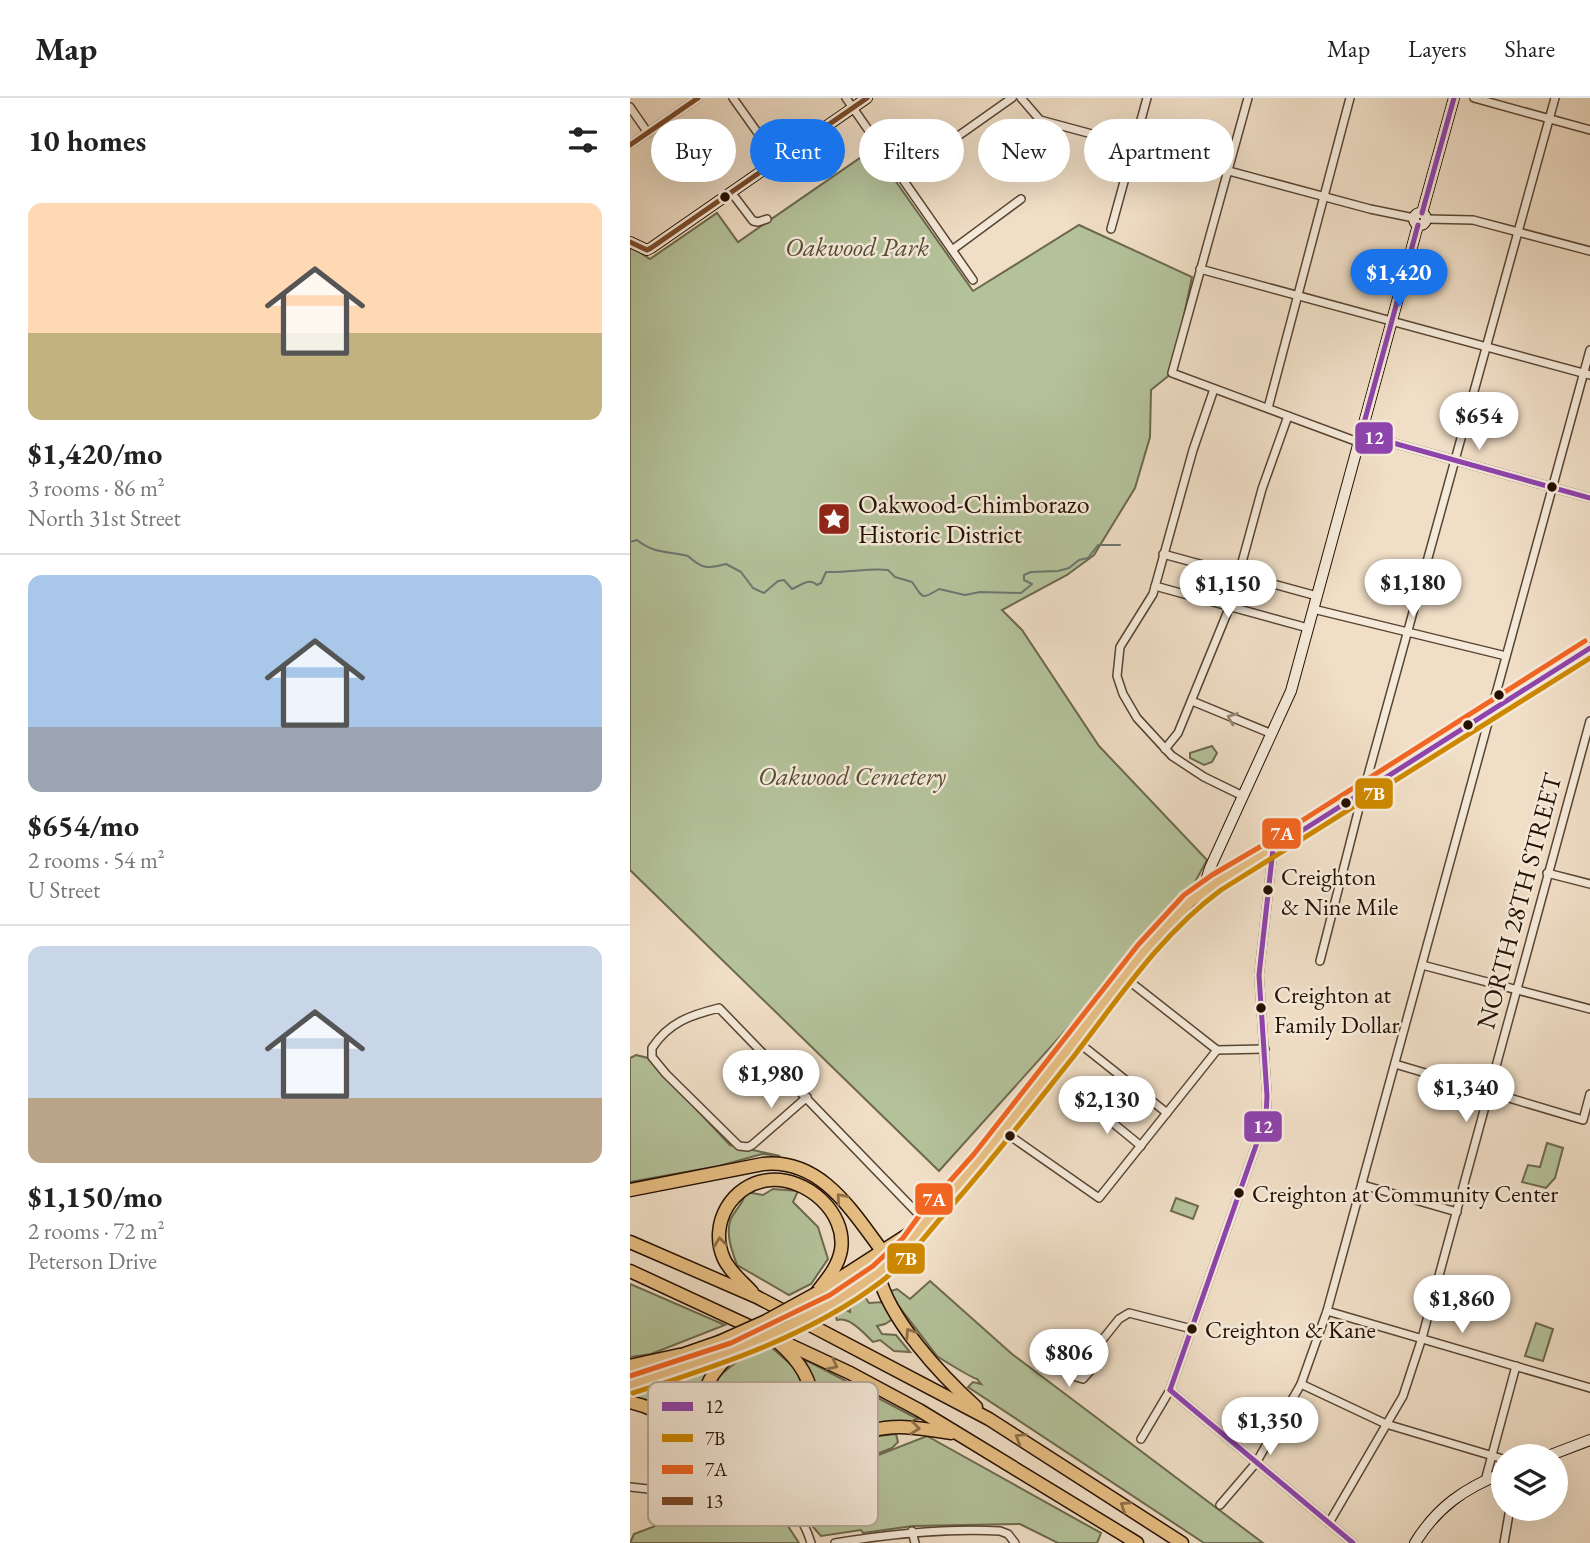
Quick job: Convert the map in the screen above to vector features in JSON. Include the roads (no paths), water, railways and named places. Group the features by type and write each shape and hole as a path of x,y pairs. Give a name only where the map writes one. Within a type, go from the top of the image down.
{"highway":[{"path":"630,1190 763,1164 795,1166 821,1178 839,1195 883,1252 881,1288 915,1341 949,1383 989,1419"},
{"path":"757,1297 728,1266 721,1250 719,1227 725,1210 734,1197 747,1186 769,1180 789,1181 811,1192 823,1201 836,1219 841,1251 835,1268 817,1292"},
{"path":"630,1242 757,1297 989,1419 1182,1543"},
{"path":"630,1271 866,1382"},
{"path":"771,1336 798,1362 809,1382"},
{"path":"710,1382 719,1366 734,1351"},
{"path":"630,1369 679,1355"},
{"path":"878,1389 1075,1503 1138,1543"},
{"path":"630,1402 648,1409"},
{"path":"878,1429 906,1427 960,1435"}],"main road":[{"path":"630,1385 734,1351 834,1303 880,1272 910,1244 960,1184 1161,932 1202,893 1590,648"},
{"path":"679,1355 766,1320 883,1252 926,1222"}],"street":[{"path":"630,145 698,98"},
{"path":"733,98 750,122"},
{"path":"846,98 860,119"},
{"path":"836,119 867,98"},
{"path":"964,132 1012,98"},
{"path":"1021,98 1040,120 1084,132"},
{"path":"1141,119 1147,98"},
{"path":"1234,148 1248,98"},
{"path":"1268,408 1350,98"},
{"path":"1202,893 1210,867 1291,691 1454,98"},
{"path":"1474,98 1590,130"},
{"path":"1320,961 1363,792 1555,98"},
{"path":"630,107 648,133"},
{"path":"1234,172 1325,197 1420,219 1464,219 1590,251"},
{"path":"630,242 647,250 750,179"},
{"path":"904,182 972,280"},
{"path":"1111,229 1124,182"},
{"path":"1225,182 1172,373 1288,416 1359,438 1455,459 1590,498"},
{"path":"732,192 753,221 767,219"},
{"path":"952,250 1021,199"},
{"path":"1200,269 1587,375"},
{"path":"1220,1505 1256,1463 1301,1384 1327,1311 1490,710 1552,488 1587,375 1590,350"},
{"path":"1214,388 1192,450 1155,586 1121,647 1117,676 1123,694 1137,718 1165,749 1196,773 1243,796"},
{"path":"1165,749 1178,733 1230,606 1262,489 1288,416"},
{"path":"1163,554 1317,596"},
{"path":"1155,586 1308,628"},
{"path":"1313,609 1506,656"},
{"path":"1192,701 1272,734"},
{"name":"NORTH 28TH STREET","path":"1329,1522 1403,1396 1422,1338 1590,721"},
{"path":"1141,1439 1170,1390 1266,1118 1268,1096 1259,975 1273,849"},
{"path":"1547,873 1590,884"},
{"path":"1422,965 1590,1009"},
{"path":"1124,977 1217,1050 1265,1049"},
{"path":"807,1097 751,1146 739,1146 666,1074 652,1057 652,1048 674,1024 690,1015 719,1007 807,1097 926,1222"},
{"path":"1074,1040 1167,1113"},
{"path":"1003,1131 1099,1198 1217,1050"},
{"path":"1395,1064 1583,1120 1590,1094"},
{"path":"1091,1105 1143,1143"},
{"path":"1363,1185 1457,1212"},
{"path":"1327,1311 1590,1388"},
{"path":"1095,1349 1119,1319 1129,1313 1192,1329"},
{"path":"1494,1444 1516,1366"},
{"path":"1301,1384 1386,1424 1491,1455 1485,1481"},
{"path":"1170,1390 1353,1543"},
{"path":"1568,1448 1590,1440"},
{"path":"1415,1543 1428,1523 1445,1506 1466,1490 1491,1478"},
{"path":"630,1487 648,1489"},
{"path":"1504,1543 1508,1521"},
{"path":"804,1526 811,1543"},
{"path":"835,1543 912,1531 1000,1531 1013,1540"},
{"path":"912,1531 915,1543"}],"waterway":[{"path":"630,542 637,540 656,550 688,556 706,567 726,564 741,572 753,588 764,593 778,581 784,580 792,589 808,582 817,585 821,583 826,572 888,570 895,577 912,582 922,596 939,589 965,595 980,592 1021,593 1032,584 1024,580 1024,575 1069,568 1079,560 1088,558 1098,545 1120,545"}],"place":[{"name":"Oakwood-Chimborazo Historic District","path":"834,519"},
{"name":"Creighton & Nine Mile","path":"1268,890"},
{"name":"Creighton at Family Dollar","path":"1261,1008"},
{"name":"Creighton at Community Center","path":"1239,1193"},
{"name":"Creighton & Kane","path":"1192,1329"}],"park label":[{"name":"Oakwood Park","path":"857,247"},
{"name":"Oakwood Cemetery","path":"852,776"}]}
